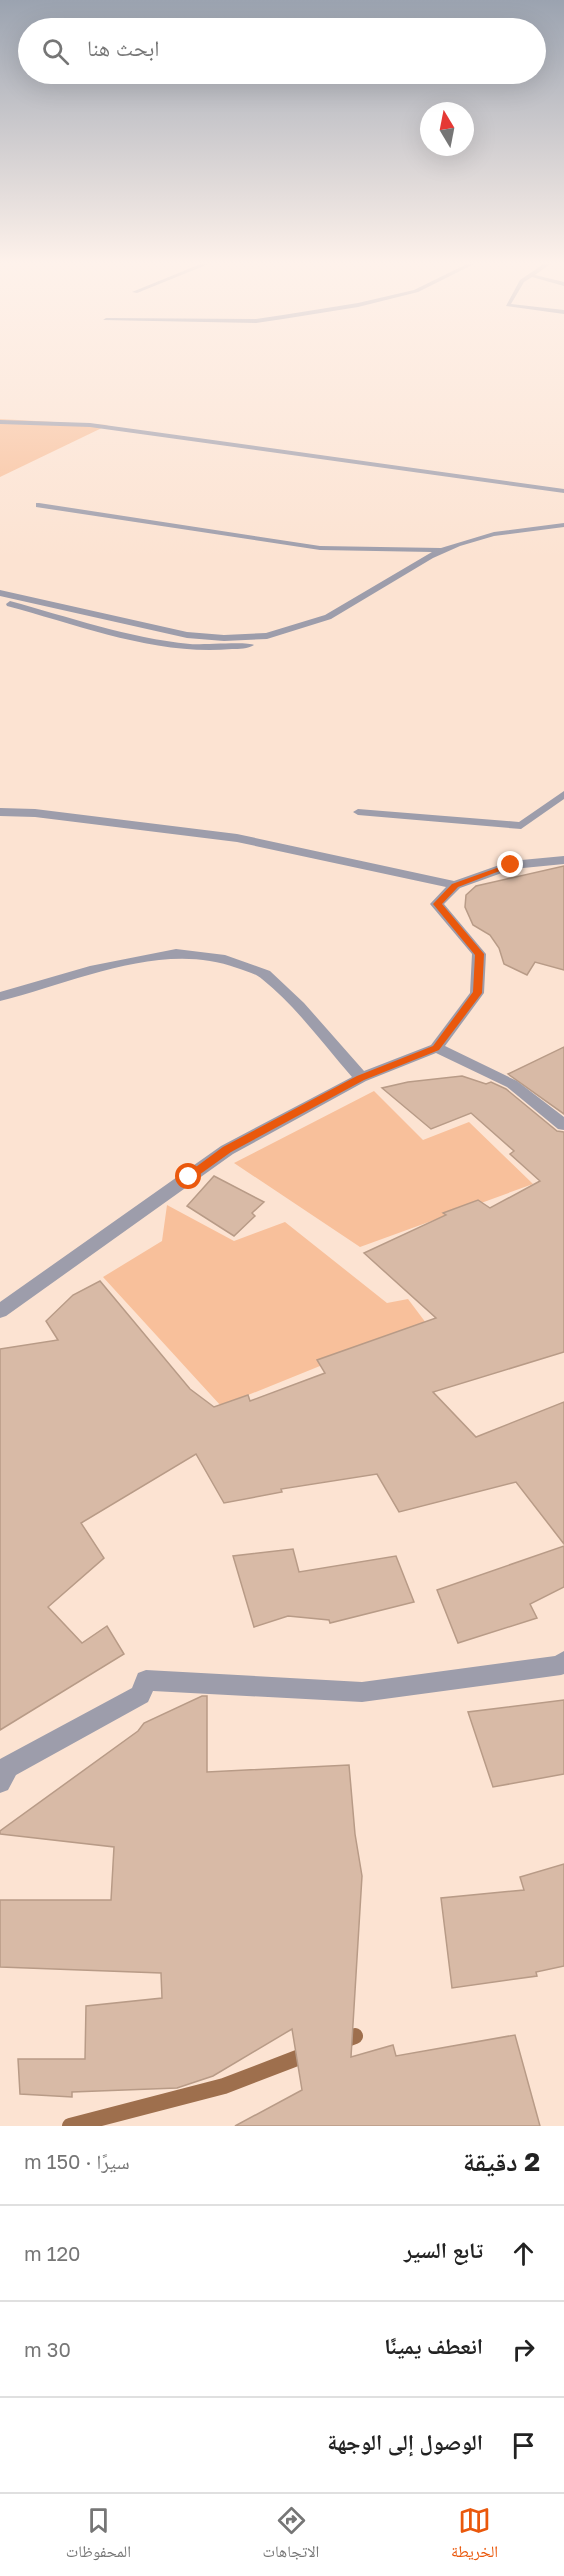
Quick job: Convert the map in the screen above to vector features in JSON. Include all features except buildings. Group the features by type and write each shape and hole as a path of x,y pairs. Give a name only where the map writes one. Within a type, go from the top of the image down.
{"street":[{"path":"0,422 101,426 564,491"},
{"path":"0,812 35,813 237,838 455,885"},
{"path":"0,1311 227,1150 361,1078 436,1048 477,993 480,954 437,904 455,885 511,865 564,860"},
{"path":"0,997 90,970 177,954 225,959 265,974 299,1006 361,1078"},
{"path":"436,1048 512,1084 564,1125"},
{"path":"0,1782 8,1767 140,1695 146,1680 362,1692 561,1665 564,1661"}],"lane":[{"path":"39,505 320,548 441,550"},
{"path":"0,593 199,636 267,636 314,623 341,611 441,550 494,534 564,525"},
{"path":"0,602 168,644 201,648 252,645 267,636"},
{"path":"125,633 139,624"},
{"path":"358,812 521,826 564,794"}],"shaded area":[{"path":"0,419 108,425 0,477"},
{"path":"374,1091 423,1140 469,1122 533,1184 360,1247 234,1163"},
{"path":"167,1205 234,1241 285,1222 387,1303 408,1299 426,1323 221,1406 103,1277 162,1241"}],"waterway":[{"path":"339,2042 355,2036"},
{"path":"70,2126 224,2086 310,2053"}],"route":[{"path":"189,1177 227,1150 361,1078 436,1048 477,993 480,954 437,904 455,885 511,865"}]}
